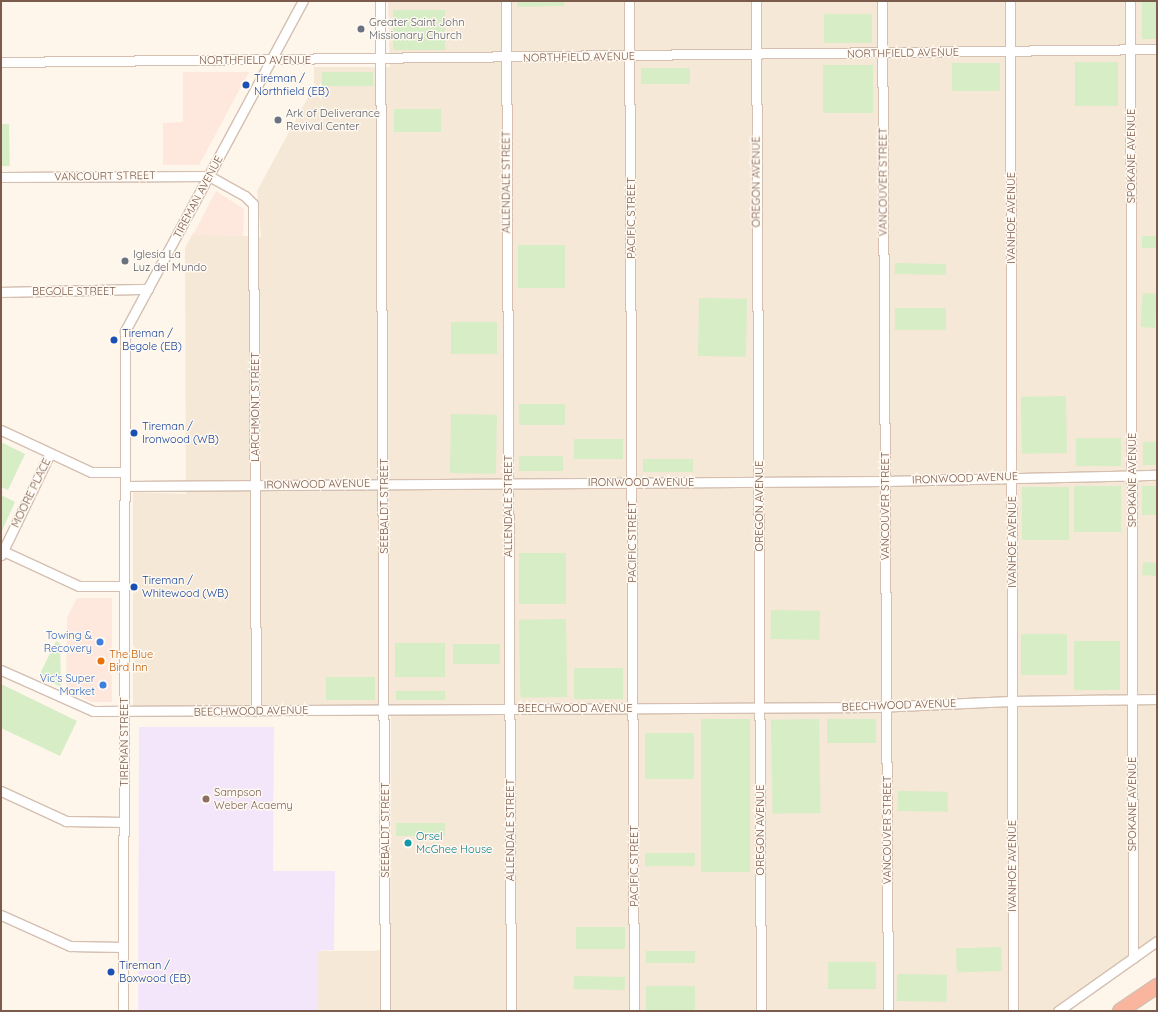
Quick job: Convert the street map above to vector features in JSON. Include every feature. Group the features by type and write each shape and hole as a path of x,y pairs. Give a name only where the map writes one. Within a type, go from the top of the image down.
{"highway":[{"path":"1120,1011 1157,986"}],"street":[{"name":"TIREMAN AVENUE","path":"125,472 125,331 303,1"},
{"name":"SEEBALDT STREET","path":"380,1 382,60 385,1011"},
{"name":"ALLENDALE STREET","path":"506,1 511,1011"},
{"name":"PACIFIC STREET","path":"629,1 634,1011"},
{"name":"OREGON AVENUE","path":"756,1 761,1011"},
{"name":"VANCOUVER STREET","path":"882,1 888,1011"},
{"name":"IVANHOE AVENUE","path":"1010,1 1013,1011"},
{"name":"SPOKANE AVENUE","path":"1130,1 1133,958"},
{"name":"NORTHFIELD AVENUE","path":"1,62 382,60 1157,49"},
{"name":"VANCOURT STREET","path":"1,177 209,176"},
{"name":"LARCHMONT STREET","path":"209,176 249,199 254,213 256,711"},
{"name":"BEGOLE STREET","path":"1,292 148,289"},
{"path":"1,430 91,472 125,472"},
{"name":"MOORE PLACE","path":"2,552 50,453"},
{"name":"TIREMAN STREET","path":"123,1011 125,472"},
{"name":"IRONWOOD AVENUE","path":"125,486 508,482 885,481 1157,475"},
{"path":"2,552 79,586 125,586"},
{"name":"BEECHWOOD AVENUE","path":"1,670 90,711 124,712 509,708 887,707 1011,701 1157,699"},
{"path":"1,791 66,820 124,822"},
{"path":"1,914 70,946 123,947"},
{"path":"1058,1011 1157,941"}],"shaded area":[{"path":"388,1 1157,1 1157,938 1052,1011 317,1011 317,951 374,951 390,948 391,706 133,708 133,492 186,494 185,248 193,233 261,237 257,191 314,86 314,67 390,67"},
{"path":"183,72 249,72 199,165 163,165 163,123 183,122"},
{"path":"216,191 244,209 243,236 193,235"},
{"path":"77,598 112,598 112,702 92,702 66,689 67,618"},
{"name":"Sampson Weber Acaemy","path":"139,727 274,727 273,871 335,871 334,950 317,951 317,1011 138,1011"}],"green space":[{"path":"517,1 564,1 564,6 517,7"},
{"path":"1142,1 1157,1 1157,39 1142,39"},
{"path":"393,10 445,10 445,50 393,50"},
{"path":"824,14 872,14 872,43 824,43"},
{"path":"1075,62 1118,62 1118,106 1075,106"},
{"path":"952,63 1000,63 1000,91 952,91"},
{"path":"823,65 873,65 873,113 823,113"},
{"path":"641,68 690,68 690,84 641,84"},
{"path":"322,72 373,72 373,86 322,86"},
{"path":"394,109 441,109 441,132 394,132"},
{"path":"1,124 9,124 10,166 2,166"},
{"path":"1142,236 1157,236 1157,248 1142,248"},
{"path":"518,245 565,245 565,288 518,288"},
{"path":"895,263 946,264 946,275 895,274"},
{"path":"1143,293 1157,294 1155,328 1141,327"},
{"path":"699,298 747,299 746,357 698,356"},
{"path":"895,308 946,308 946,330 895,330"},
{"path":"451,322 497,322 497,354 451,354"},
{"path":"1066,396 1067,453 1022,454 1021,397"},
{"path":"519,404 565,404 565,425 519,425"},
{"path":"451,414 497,415 496,474 450,473"},
{"path":"1076,438 1121,438 1121,466 1076,466"},
{"path":"574,439 623,439 623,459 574,459"},
{"path":"1,442 25,454 8,490 1,487"},
{"path":"1143,442 1157,442 1157,465 1143,465"},
{"path":"519,456 563,456 563,471 519,471"},
{"path":"643,459 693,459 693,472 643,472"},
{"path":"1074,486 1121,486 1121,532 1074,532"},
{"path":"1142,486 1157,486 1157,515 1142,515"},
{"path":"1022,487 1069,487 1069,540 1022,540"},
{"path":"1,495 15,502 1,533"},
{"path":"519,553 566,553 566,604 519,604"},
{"path":"1143,562 1157,563 1156,576 1142,575"},
{"path":"771,610 820,611 819,640 770,639"},
{"path":"566,619 567,697 520,698 519,620"},
{"path":"1021,634 1067,634 1067,675 1021,675"},
{"path":"56,641 60,643 61,687 39,676"},
{"path":"1074,641 1120,641 1120,690 1074,690"},
{"path":"395,643 445,643 445,677 395,677"},
{"path":"453,644 500,644 500,664 453,664"},
{"path":"574,668 623,668 623,699 574,699"},
{"path":"326,677 375,677 375,700 326,700"},
{"path":"1,684 77,721 60,756 1,728"},
{"path":"396,691 445,691 445,700 396,700"},
{"path":"701,719 750,719 750,872 701,872"},
{"path":"819,719 821,813 773,814 771,720"},
{"path":"827,719 876,719 876,743 827,743"},
{"path":"645,733 694,733 694,779 645,779"},
{"path":"898,791 948,792 948,812 898,811"},
{"path":"396,823 445,823 445,836 396,836"},
{"path":"645,853 695,853 695,866 645,866"},
{"path":"576,927 625,927 625,949 576,949"},
{"path":"1001,947 1002,971 957,973 956,949"},
{"path":"646,951 695,951 695,963 646,963"},
{"path":"828,962 876,962 876,989 828,989"},
{"path":"897,974 947,975 947,1002 897,1001"},
{"path":"574,976 625,977 625,990 574,989"},
{"path":"646,986 695,986 695,1011 646,1011"}],"place":[{"name":"Greater Saint John Missionary Church","path":"361,29"},
{"name":"Tireman / Northfield (EB)","path":"246,85"},
{"name":"Ark of Deliverance Revival Center","path":"278,120"},
{"name":"Iglesia La Luz del Mundo","path":"125,261"},
{"name":"Tireman / Begole (EB)","path":"114,340"},
{"name":"Tireman / Ironwood (WB)","path":"134,433"},
{"name":"Tireman / Whitewood (WB)","path":"134,587"},
{"name":"Towing & Recovery","path":"100,642"},
{"name":"The Blue Bird Inn","path":"101,661"},
{"name":"Vic's Super Market","path":"103,685"},
{"name":"Sampson Weber Acaemy","path":"206,799"},
{"name":"Orsel McGhee House","path":"408,843"},
{"name":"Tireman / Boxwood (EB)","path":"111,972"}]}
